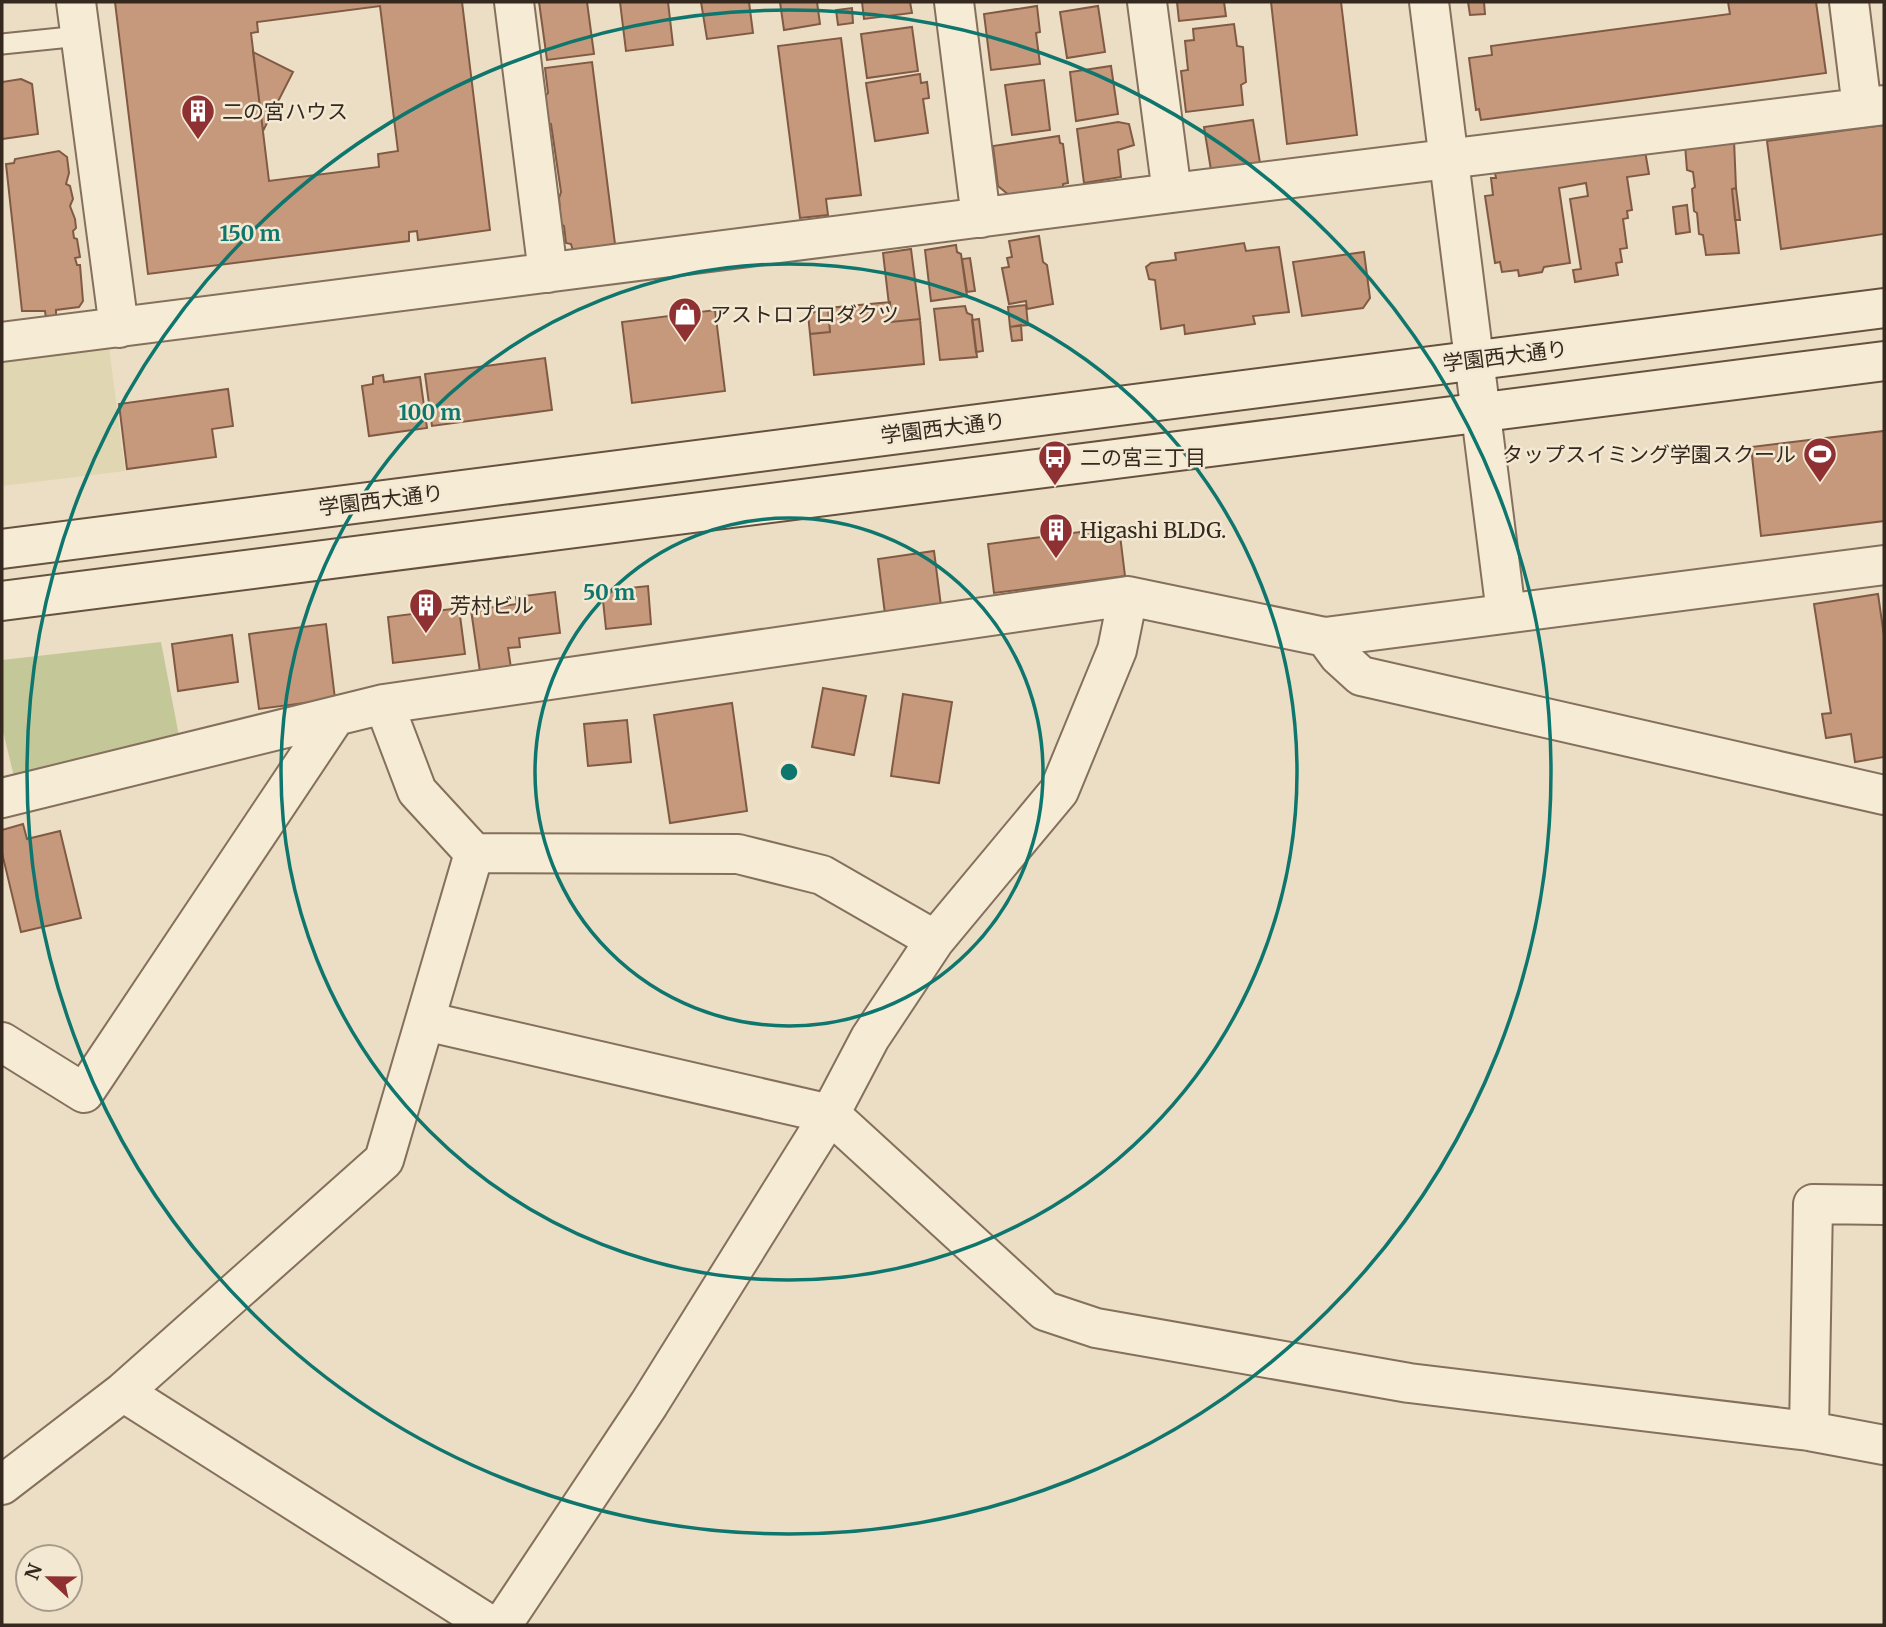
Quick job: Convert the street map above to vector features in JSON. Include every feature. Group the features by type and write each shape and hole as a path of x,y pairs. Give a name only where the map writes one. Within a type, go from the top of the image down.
{"street":[{"path":"514,2 548,273"},
{"path":"954,2 981,218"},
{"path":"1147,2 1172,193"},
{"path":"1429,2 1506,613"},
{"path":"2,342 1449,158 1873,107 1849,2"},
{"path":"78,19 118,328"},
{"name":"学園西大通り","path":"2,549 1884,308"},
{"path":"2,601 1884,361"},
{"path":"2,798 384,704 1128,596 1325,637 1884,565"},
{"path":"502,1625 649,1404 831,1114 870,1038 935,940 1059,791 1117,650 1128,596"},
{"path":"1325,637 1339,656 1362,676 1884,795"},
{"path":"384,704 418,791 474,853 738,854 822,875 935,940"},
{"path":"2,1042 83,1093 335,717"},
{"path":"2,1485 123,1392 384,1160 474,853"},
{"path":"425,1021 831,1114 1045,1311 1096,1328 1409,1383 1809,1432 1884,1445"},
{"path":"1809,1432 1813,1205 1884,1205"},
{"path":"123,1392 490,1625"}],"lane":[{"path":"2,44 78,19"}],"shaded area":[{"path":"109,347 125,471 2,486 2,362"}],"green space":[{"path":"161,642 179,736 15,781 2,727 2,660"}],"building":[{"name":"二の宮ハウス","path":"115,2 462,2 490,230 418,240 417,231 409,232 409,241 148,274","holes":["380,6 398,151 378,154 379,167 269,181 251,33 258,32 257,22"]},
{"path":"539,2 587,2 594,54 547,60"},
{"path":"620,2 668,2 673,45 626,51"},
{"path":"701,2 749,2 753,33 707,39"},
{"path":"780,2 817,2 820,24 784,30"},
{"path":"862,2 910,2 912,13 864,19"},
{"path":"1177,2 1224,2 1226,16 1179,21"},
{"path":"1271,2 1341,2 1357,135 1287,144"},
{"path":"1468,2 1484,2 1485,14 1470,15"},
{"path":"1728,2 1816,2 1826,73 1481,120 1479,109 1476,110 1469,58 1492,55 1491,46 1730,14"},
{"path":"1037,6 1040,32 1036,33 1040,64 991,70 984,14"},
{"path":"1098,6 1105,52 1067,58 1060,12"},
{"path":"852,8 853,23 838,25 836,10"},
{"path":"1234,24 1237,46 1243,47 1246,82 1241,85 1243,105 1186,112 1181,71 1188,70 1185,41 1194,40 1193,29"},
{"path":"912,27 918,71 867,78 861,34"},
{"path":"841,38 861,195 826,199 828,215 800,218 778,46"},
{"path":"253,52 293,72 263,131"},
{"path":"592,62 615,244 573,251 571,244 566,243 564,226 561,224 561,192 551,124 548,123 545,68"},
{"path":"1111,66 1118,114 1076,121 1070,72"},
{"path":"920,74 921,83 927,82 929,98 923,99 928,133 875,141 866,83"},
{"path":"21,79 32,84 38,134 2,139 2,82"},
{"path":"1044,80 1050,130 1012,135 1005,85"},
{"path":"1253,120 1260,163 1211,170 1204,127"},
{"path":"1118,122 1129,124 1134,145 1118,150 1121,177 1084,183 1077,129"},
{"path":"1884,125 1884,234 1781,249 1767,141"},
{"path":"1059,136 1060,143 1063,144 1068,183 1063,184 1063,188 1010,196 998,186 993,146"},
{"path":"1734,140 1736,188 1732,189 1739,253 1706,255 1703,235 1699,234 1697,213 1694,211 1693,172 1687,170 1685,145"},
{"path":"59,151 67,157 69,173 66,184 70,186 73,199 70,206 76,228 73,231 80,257 75,258 77,265 80,265 83,301 79,307 56,310 56,317 46,318 45,311 22,311 6,164 14,163 15,159"},
{"path":"1645,151 1649,174 1627,177 1632,210 1627,211 1628,218 1623,219 1627,248 1620,249 1622,262 1616,263 1618,275 1575,282 1573,270 1581,269 1570,199 1588,196 1586,183 1559,188 1570,263 1544,267 1542,272 1519,276 1518,270 1502,272 1500,262 1495,263 1485,196 1493,195 1491,178 1496,178 1495,173"},
{"path":"1736,188 1740,220 1735,220 1732,189"},
{"path":"1687,205 1690,232 1676,234 1673,207"},
{"path":"1039,236 1053,304 1027,309 1026,301 1009,304 1002,268 1009,267 1007,258 1012,257 1009,241"},
{"path":"1244,243 1246,251 1279,247 1289,312 1253,316 1255,324 1185,334 1184,325 1161,329 1155,280 1149,279 1146,267 1151,263 1176,260 1175,253"},
{"path":"956,245 957,252 961,254 967,296 931,301 925,250"},
{"path":"911,249 920,319 891,322 883,253"},
{"path":"1364,252 1370,298 1363,308 1302,316 1293,262"},
{"path":"970,258 975,291 967,292 962,259"},
{"path":"890,302 891,322 920,319 924,364 814,375 810,334 830,332 828,308"},
{"path":"1026,305 1028,325 1010,327 1008,307"},
{"path":"965,306 967,313 972,315 977,357 940,360 934,309"},
{"path":"828,308 830,332 810,334 808,314"},
{"path":"715,310 725,391 632,403 622,322"},
{"path":"979,319 983,351 976,352 972,320"},
{"path":"1021,325 1022,340 1012,341 1010,327"},
{"path":"545,358 552,410 432,426 425,374"},
{"path":"383,375 384,382 420,377 427,428 369,436 362,386 373,384 373,377"},
{"path":"228,389 233,426 212,429 216,457 127,469 119,404"},
{"name":"タップスイミング学園スクール","path":"1884,431 1884,521 1761,536 1751,447"},
{"name":"Higashi BLDG.","path":"1119,527 1125,576 994,593 988,544"},
{"path":"934,551 941,606 885,614 878,559"},
{"path":"648,586 651,624 606,629 602,591"},
{"path":"555,592 560,633 519,638 520,647 508,648 511,668 480,672 471,610 517,604 516,597"},
{"path":"1878,594 1884,636 1884,757 1855,762 1851,734 1826,738 1822,714 1831,713 1814,604"},
{"name":"芳村ビル","path":"459,608 465,654 393,663 388,617"},
{"path":"326,624 335,699 259,709 249,634"},
{"path":"232,635 238,682 178,691 172,644"},
{"path":"823,688 866,696 854,755 812,747"},
{"path":"903,694 952,702 939,783 891,776"},
{"path":"732,703 747,811 670,823 654,715"},
{"path":"627,720 631,762 588,766 584,724"},
{"path":"23,824 27,839 60,831 81,918 21,932 2,853 2,830"}],"place":[{"name":"二の宮ハウス","path":"198,141"},
{"name":"アストロプロダクツ","path":"685,344"},
{"name":"タップスイミング学園スクール","path":"1820,484"},
{"name":"二の宮三丁目","path":"1055,487"},
{"name":"Higashi BLDG.","path":"1056,560"},
{"name":"芳村ビル","path":"426,635"}]}
